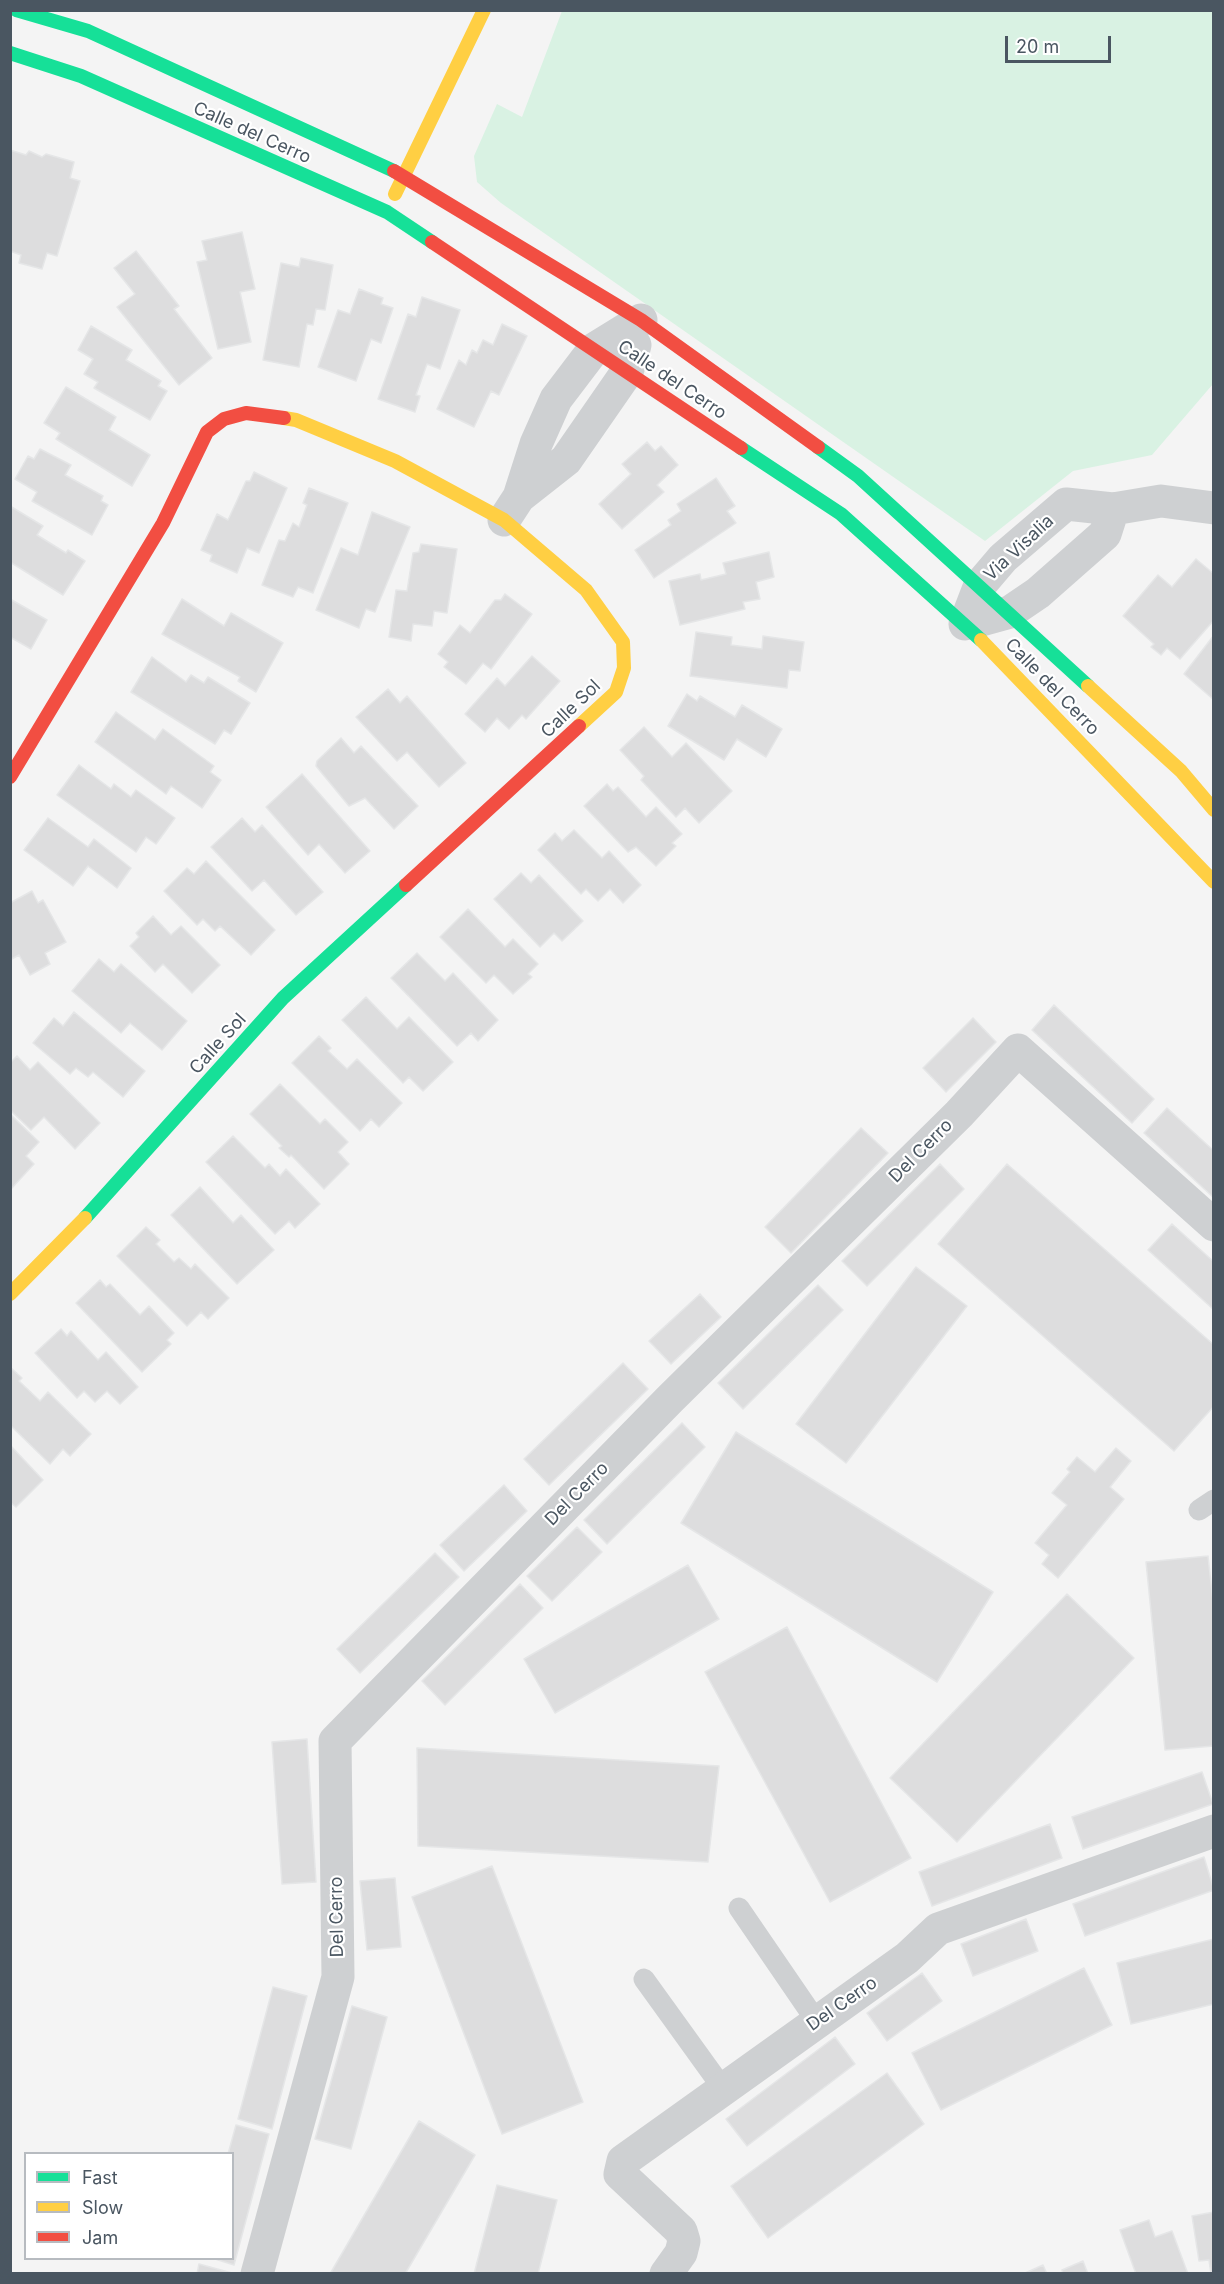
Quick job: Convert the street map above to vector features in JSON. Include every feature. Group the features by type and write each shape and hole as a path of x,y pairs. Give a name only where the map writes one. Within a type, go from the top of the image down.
{"main road":[{"name":"Calle del Cerro","path":"16,10 88,31 402,175 641,321 858,476 1010,612 1181,771 1214,810"},
{"path":"387,212 402,175 484,10"},
{"name":"Calle del Cerro","path":"10,53 81,76 387,212 841,514 965,624 1214,882"},
{"name":"Calle Sol","path":"10,777 163,523 207,432 224,418 246,414 296,420 512,508 586,590 623,642 624,668 616,692 284,998 92,1211 10,1294"}],"street":[{"path":"512,508 556,399 594,349 641,321"},
{"path":"512,508 566,460 627,372 641,321"},
{"name":"Via Visalia","path":"965,624 980,585 1004,558 1066,504 1113,509 1161,501 1214,508"},
{"path":"965,624 1010,612 1038,593 1105,534 1113,509"},
{"name":"Del Cerro","path":"258,2274 338,1977 335,1741 670,1399 959,1114 1018,1050 1214,1225"},
{"name":"Del Cerro","path":"666,2274 681,2253 684,2241 681,2231 620,2174 623,2161 907,1958 938,1929 1214,1831"}],"lane":[{"path":"739,1908 817,2022"},
{"path":"644,1979 724,2090"}],"green space":[{"path":"562,11 1213,11 1213,384 1152,455 1073,471 985,541 501,203 477,182 474,156 497,104 522,117"}],"building":[{"path":"10,150 26,155 29,151 42,157 46,154 74,162 70,178 80,181 57,256 47,253 42,269 19,263 21,255 10,251"},
{"path":"242,232 255,289 240,292 251,342 218,349 197,262 207,260 202,241"},
{"path":"136,251 179,306 174,309 212,358 179,385 117,307 135,294 114,268"},
{"path":"301,258 333,265 325,310 316,309 313,325 307,324 299,367 263,360 281,263 299,267"},
{"path":"359,289 383,298 381,304 393,308 381,343 371,339 356,381 318,367 338,310 350,314"},
{"path":"422,297 460,310 440,369 427,364 416,395 420,396 415,412 378,399 408,314 416,317"},
{"path":"502,324 527,336 499,395 491,391 474,427 437,409 459,360 466,365 472,350 477,353 483,340 493,345"},
{"path":"91,326 132,350 126,360 161,381 158,386 167,391 150,420 94,388 98,382 84,374 93,359 78,350"},
{"path":"66,387 116,417 109,430 150,455 132,486 56,439 60,433 44,423"},
{"path":"647,442 655,451 661,446 678,465 657,485 664,492 622,529 599,504 631,474 622,464"},
{"path":"40,449 71,465 65,475 103,496 101,501 108,505 92,535 32,501 37,492 15,479 28,456 34,459"},
{"path":"254,472 287,488 259,553 247,548 237,573 210,561 212,555 201,550 217,514 228,520 246,481 250,481"},
{"path":"716,478 735,506 727,511 736,523 654,578 635,550 671,525 668,520 681,511 677,504"},
{"path":"309,488 348,503 313,593 298,587 293,597 262,585 279,540 285,541 293,523 299,527 307,505 303,503"},
{"path":"10,506 43,526 37,535 66,553 68,550 85,561 63,595 10,562"},
{"path":"372,512 410,527 375,612 366,609 359,628 316,610 341,548 358,555"},
{"path":"421,544 457,549 447,613 434,611 432,626 413,624 411,641 389,637 396,590 407,591 413,553 419,552"},
{"path":"769,552 774,577 756,582 760,599 743,602 745,609 680,625 669,581 700,574 701,580 726,574 723,563"},
{"path":"1196,559 1214,574 1214,620 1180,659 1167,648 1161,655 1151,647 1154,644 1123,616 1158,575 1172,587"},
{"path":"505,594 532,614 491,669 483,663 466,684 444,667 448,662 438,654 460,625 470,633 495,600 501,600"},
{"path":"10,599 47,620 31,649 10,637"},
{"path":"182,599 224,626 231,613 283,643 256,692 238,681 240,677 162,634"},
{"path":"696,632 732,637 731,645 762,649 763,636 804,642 800,671 789,670 787,688 690,676"},
{"path":"1214,635 1214,700 1184,674"},
{"path":"532,656 560,681 526,719 522,715 509,729 497,718 485,732 465,714 497,678 505,686"},
{"path":"152,657 186,682 191,675 204,683 208,677 250,703 231,734 224,730 215,744 131,692"},
{"path":"388,689 400,703 407,696 466,763 439,787 407,752 397,761 356,717"},
{"path":"687,694 697,701 700,696 735,717 742,705 782,729 766,757 737,739 724,760 668,726"},
{"path":"116,712 155,740 163,729 214,766 210,772 221,780 202,808 171,786 166,794 95,742"},
{"path":"644,727 672,757 686,743 732,791 699,823 685,808 676,817 641,780 644,776 620,750"},
{"path":"341,738 354,753 361,746 418,806 394,829 365,798 349,806 316,766 317,761"},
{"path":"79,765 111,789 114,784 131,797 136,790 175,818 156,844 146,837 136,852 57,795"},
{"path":"302,774 370,851 345,873 319,844 308,855 266,807"},
{"path":"607,784 613,791 618,787 646,817 656,807 682,834 672,843 676,846 656,866 636,847 628,852 584,806"},
{"path":"48,818 88,847 94,839 131,868 117,888 88,866 73,886 24,850"},
{"path":"242,818 255,832 262,825 323,892 296,915 264,880 252,891 211,847"},
{"path":"574,830 602,858 609,851 641,885 623,903 610,889 598,901 586,889 581,894 538,850 555,833 562,841"},
{"path":"206,861 275,930 251,955 220,926 215,931 203,919 197,925 164,891 187,868 194,874"},
{"path":"521,873 531,883 539,875 583,921 562,941 554,933 540,947 494,899"},
{"path":"32,891 38,903 43,900 66,942 45,953 50,964 30,975 19,955 10,960 10,903"},
{"path":"468,909 505,947 513,939 538,964 528,974 532,977 513,994 494,975 486,983 440,937"},
{"path":"153,916 171,935 181,926 220,965 192,993 163,964 155,972 130,946 139,937 136,933"},
{"path":"417,953 445,981 453,973 498,1020 478,1041 471,1033 457,1046 391,978"},
{"path":"99,959 114,972 121,964 187,1021 162,1050 130,1023 121,1033 72,991"},
{"path":"366,997 397,1029 409,1017 453,1062 423,1091 409,1077 403,1083 342,1020"},
{"path":"1054,1005 1154,1099 1132,1123 1032,1030"},
{"path":"74,1012 145,1071 123,1097 93,1072 88,1077 76,1068 70,1074 33,1043 54,1018 63,1026"},
{"path":"973,1018 996,1042 946,1092 923,1068"},
{"path":"319,1036 331,1048 328,1051 347,1069 357,1059 402,1103 379,1127 371,1119 360,1131 292,1063"},
{"path":"17,1056 30,1070 38,1062 100,1123 75,1149 44,1117 31,1130 10,1110 10,1063"},
{"path":"280,1084 320,1124 325,1119 348,1142 338,1152 349,1164 324,1189 291,1155 289,1157 279,1148 282,1146 250,1114"},
{"path":"1167,1108 1214,1151 1214,1198 1144,1133"},
{"path":"11,1115 39,1142 26,1156 34,1164 11,1189"},
{"path":"861,1128 888,1153 791,1253 765,1227"},
{"path":"233,1136 265,1168 269,1164 280,1176 286,1169 320,1204 295,1228 289,1221 275,1234 206,1162"},
{"path":"940,1164 964,1189 867,1286 842,1261"},
{"path":"1007,1164 1214,1345 1214,1406 1174,1451 938,1244"},
{"path":"200,1187 233,1223 241,1215 274,1250 237,1284 171,1215"},
{"path":"1172,1224 1214,1262 1214,1310 1148,1250"},
{"path":"146,1227 160,1240 156,1244 174,1262 179,1258 191,1269 195,1264 229,1298 208,1319 201,1312 187,1326 117,1256"},
{"path":"916,1267 967,1306 846,1463 796,1424"},
{"path":"100,1280 106,1287 110,1284 140,1315 149,1306 174,1333 167,1340 171,1344 142,1372 76,1303"},
{"path":"818,1285 843,1310 743,1409 718,1383"},
{"path":"700,1294 721,1317 671,1364 649,1341"},
{"path":"61,1329 67,1336 71,1331 98,1360 106,1352 138,1387 120,1404 107,1391 95,1402 84,1391 77,1398 35,1353"},
{"path":"623,1363 648,1389 549,1485 524,1459"},
{"path":"10,1367 22,1378 19,1381 40,1401 48,1392 91,1434 70,1456 63,1449 50,1464 10,1425"},
{"path":"682,1423 705,1447 607,1544 584,1520"},
{"path":"736,1432 993,1592 937,1682 681,1523"},
{"path":"10,1445 43,1480 16,1507 10,1502"},
{"path":"1116,1448 1131,1461 1110,1487 1124,1499 1058,1578 1042,1564 1049,1555 1035,1543 1067,1505 1052,1493 1070,1472 1067,1469 1077,1457 1095,1472"},
{"path":"504,1485 527,1511 464,1571 440,1545"},
{"path":"577,1527 602,1552 552,1601 527,1576"},
{"path":"435,1553 459,1577 360,1673 337,1649"},
{"path":"1208,1556 1214,1610 1214,1746 1165,1750 1146,1562"},
{"path":"688,1565 719,1619 555,1713 524,1659"},
{"path":"520,1584 543,1608 445,1705 422,1681"},
{"path":"1067,1594 1134,1658 957,1842 890,1778"},
{"path":"787,1627 911,1858 830,1902 705,1672"},
{"path":"307,1739 316,1882 282,1884 272,1742"},
{"path":"417,1748 719,1766 708,1862 418,1846"},
{"path":"1202,1772 1213,1804 1083,1849 1072,1817"},
{"path":"1050,1824 1062,1858 932,1906 919,1872"},
{"path":"1204,1857 1214,1890 1085,1936 1073,1904"},
{"path":"492,1866 583,2102 502,2134 412,1897"},
{"path":"395,1878 401,1947 367,1950 360,1881"},
{"path":"1026,1919 1038,1951 973,1976 961,1944"},
{"path":"1214,1939 1214,2004 1131,2024 1117,1963"},
{"path":"1084,1968 1112,2025 941,2110 912,2053"},
{"path":"922,1973 942,2001 887,2041 867,2013"},
{"path":"273,1987 307,1996 272,2129 238,2119"},
{"path":"352,2006 387,2017 351,2149 315,2139"},
{"path":"835,2037 855,2064 747,2146 726,2119"},
{"path":"887,2073 924,2124 768,2238 731,2186"},
{"path":"419,2121 475,2155 405,2274 330,2274"},
{"path":"236,2125 269,2134 234,2265 218,2260 234,2260 234,2152 229,2152"},
{"path":"497,2185 557,2200 538,2274 474,2274"},
{"path":"1214,2212 1214,2274 1211,2274 1209,2260 1199,2261 1192,2216"},
{"path":"1149,2220 1155,2237 1172,2231 1188,2274 1136,2274 1120,2230"},
{"path":"1083,2261 1088,2274 1063,2274 1062,2270"},
{"path":"199,2264 232,2273 232,2274 197,2274"},
{"path":"1043,2265 1047,2274 1023,2274"}],"traffic: fast":[{"path":"16,10 88,31 394,171"},
{"path":"10,53 81,76 387,212 432,242"},
{"path":"818,447 858,476 1088,686"},
{"path":"741,448 841,514 981,640"},
{"path":"85,1218 283,998 406,885"}],"traffic: slow":[{"path":"395,194 484,10"},
{"path":"284,418 296,420 395,461 504,520 586,590 623,642 624,668 616,692 579,726"},
{"path":"981,640 1214,882"},
{"path":"1088,686 1181,771 1214,810"},
{"path":"10,1294 85,1218"}],"traffic: jam":[{"path":"394,171 641,320 818,447"},
{"path":"432,242 741,448"},
{"path":"10,777 163,523 207,432 224,419 246,413 284,418"},
{"path":"406,885 579,726"}]}
